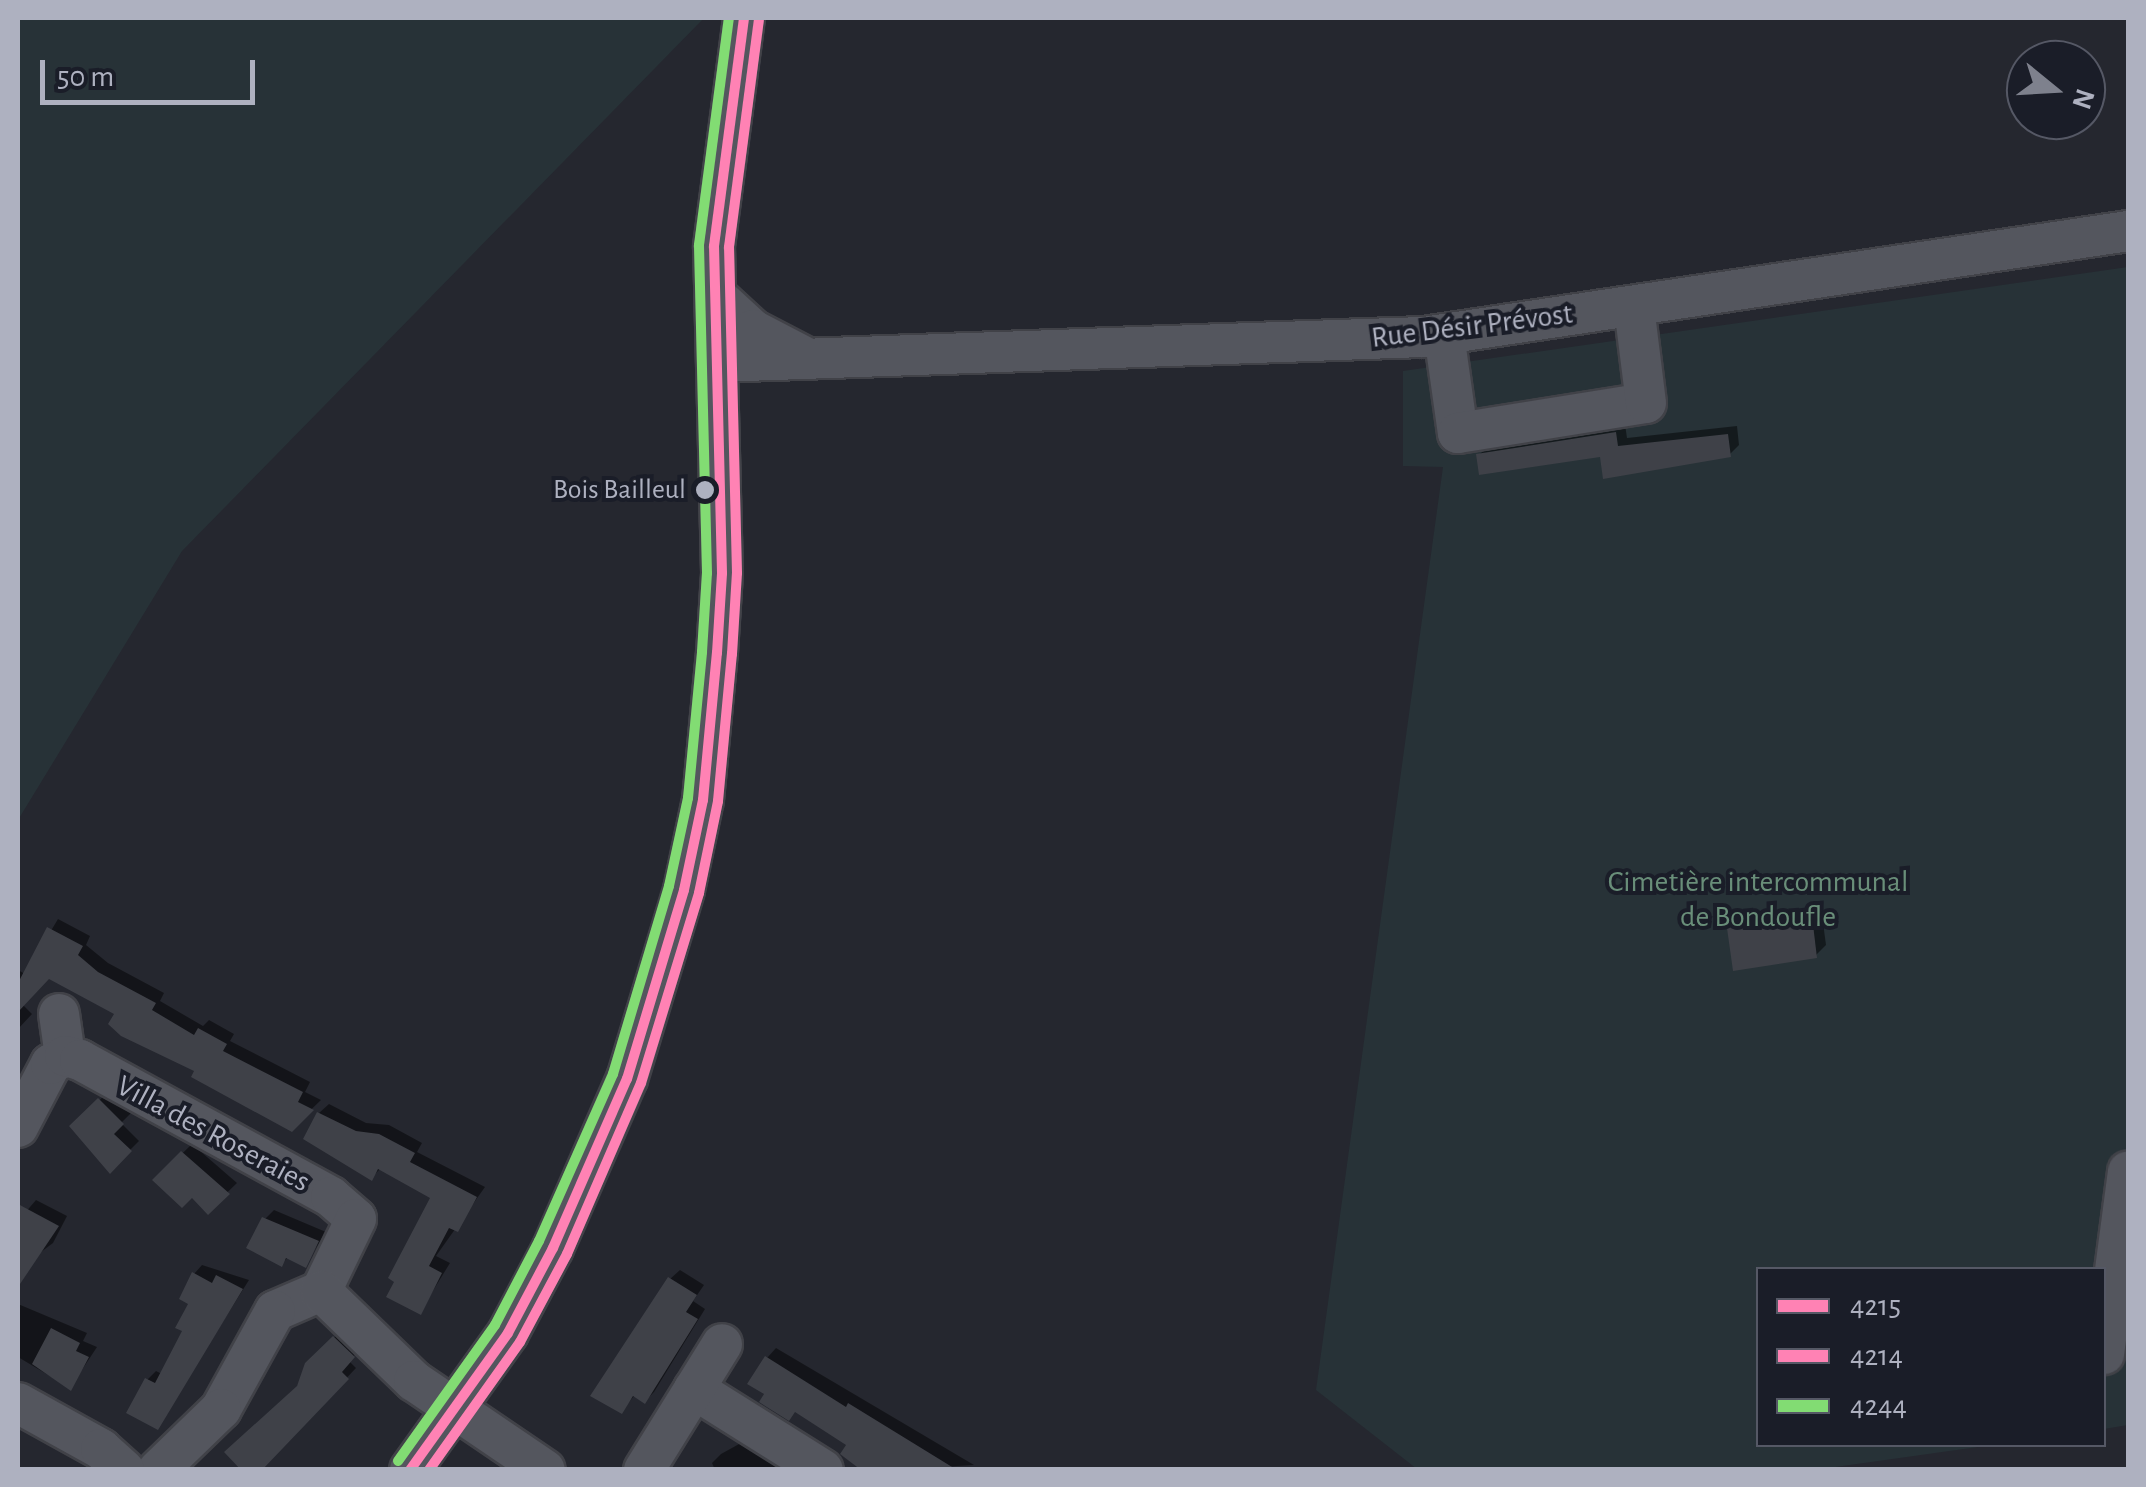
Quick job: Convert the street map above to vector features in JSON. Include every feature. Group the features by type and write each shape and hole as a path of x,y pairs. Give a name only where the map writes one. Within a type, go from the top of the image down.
{"street":[{"path":"410,1470 457,1411 508,1334 581,1186 627,1079 684,890 703,800 722,573 715,294 720,160 744,18"},
{"name":"Rue Désir Prévost","path":"717,362 1444,334 2128,231"},
{"name":"Rue Désir Prévost","path":"715,294 771,342 810,359"},
{"path":"1444,334 1458,433 1646,403 1634,306"},
{"path":"18,1127 51,1064 65,1056 58,1014"},
{"name":"Villa des Roseraies","path":"65,1056 331,1197 367,1212 321,1291"},
{"path":"2106,1339 2128,1172"},
{"path":"158,1470 222,1408 275,1312 321,1291 414,1381 545,1470"},
{"path":"644,1470 722,1344"},
{"path":"694,1389 823,1470"},
{"path":"18,1403 101,1449 124,1470"}],"green space":[{"path":"18,18 704,18 182,551 18,820"},
{"name":"Cimetière intercommunal de Bondoufle","path":"2128,267 2128,1425 2106,1429 2106,1267 1756,1267 1756,1447 1978,1447 1814,1470 1417,1469 1316,1390 1443,467 1403,466 1403,371"}],"building":[{"path":"1616,432 1618,446 1728,434 1731,457 1603,479 1600,457 1479,475 1476,454"},
{"path":"1812,916 1817,958 1733,971 1727,928"},
{"path":"47,927 83,946 78,955 98,972 156,1003 152,1010 194,1035 198,1028 227,1044 223,1051 303,1092 298,1102 314,1110 292,1132 191,1077 194,1071 121,1036 108,1024 114,1014 49,979 18,1012 18,983"},
{"path":"98,1098 124,1124 114,1134 132,1151 110,1174 69,1126"},
{"path":"317,1112 356,1131 379,1134 415,1153 410,1162 477,1197 458,1232 449,1228 429,1266 442,1273 421,1315 386,1297 394,1282 388,1278 430,1198 378,1169 372,1181 303,1139"},
{"path":"181,1151 230,1194 208,1215 192,1198 182,1208 152,1180"},
{"path":"18,1204 59,1226 18,1287"},
{"path":"262,1217 319,1241 306,1268 286,1258 282,1267 246,1248"},
{"path":"192,1272 212,1283 216,1275 243,1289 158,1430 126,1413 145,1378 155,1383 182,1331 175,1328 188,1304 179,1299"},
{"path":"668,1277 697,1295 686,1312 698,1319 645,1404 633,1396 622,1414 590,1396"},
{"path":"51,1328 80,1343 76,1351 89,1357 71,1391 32,1364"},
{"path":"333,1336 355,1357 342,1372 349,1379 262,1470 241,1470 224,1452 297,1386 305,1363"},
{"path":"765,1356 957,1470 861,1470 840,1454 846,1445 795,1412 789,1421 759,1402 764,1394 747,1384"}],"transit line":[{"name":"4244","path":"398,1461 495,1325 539,1241 613,1074 669,886 688,798 702,652 707,573 699,245 729,18"},
{"name":"4215","path":"410,1470 508,1333 553,1248 627,1079 684,890 703,800 717,653 722,573 714,246 744,18"},
{"name":"4214","path":"429,1470 520,1342 567,1254 641,1083 699,893 718,801 732,654 737,573 729,247 759,20"}],"place":[{"name":"Bois Bailleul","path":"705,490"}]}
